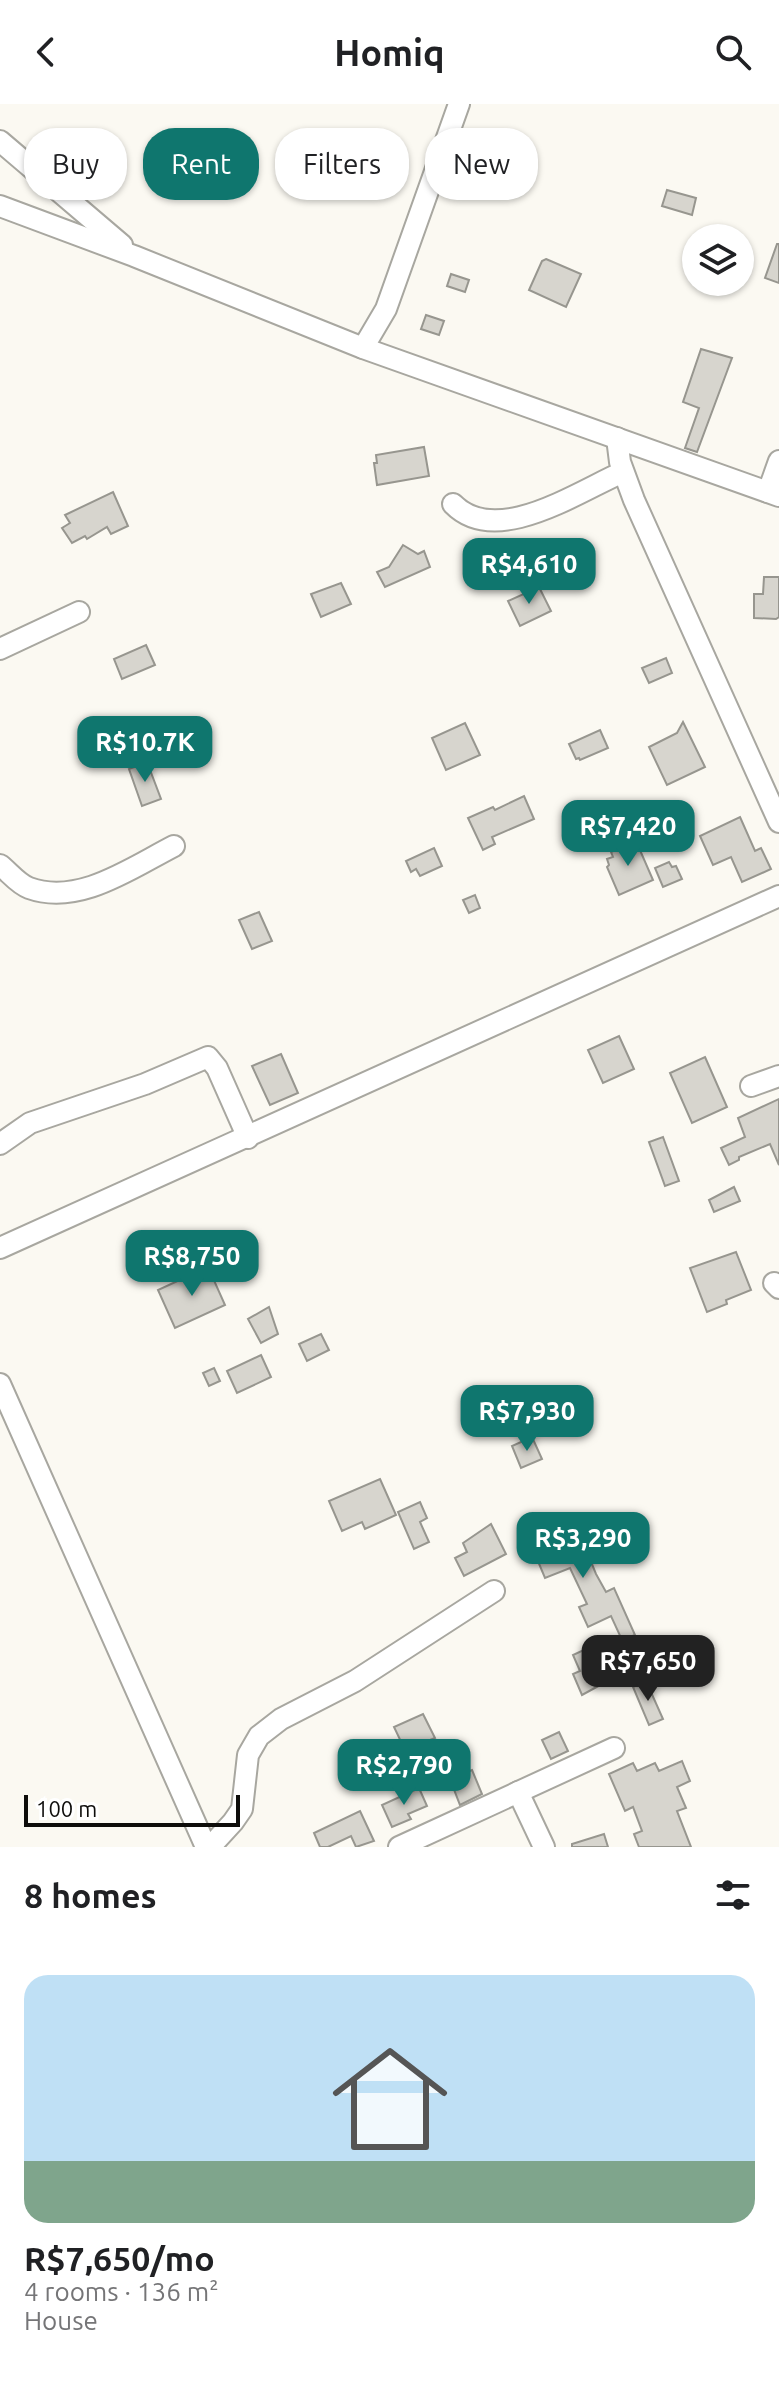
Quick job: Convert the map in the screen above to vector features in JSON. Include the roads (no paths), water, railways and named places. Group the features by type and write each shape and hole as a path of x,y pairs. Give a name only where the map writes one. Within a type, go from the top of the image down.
{"street":[{"path":"363,348 386,309 459,104"},
{"path":"0,141 134,256"},
{"path":"0,206 363,348 773,494 779,461"},
{"path":"617,438 623,472 779,822"},
{"path":"453,504 469,517 505,522 623,472"},
{"path":"0,649 79,612"},
{"path":"0,865 26,887 51,894 96,886 174,846"},
{"path":"0,1248 779,896"},
{"path":"0,1144 30,1123 145,1084 208,1057 217,1068 248,1138"},
{"path":"751,1086 779,1076"},
{"path":"0,1384 208,1847 242,1809 248,1755 266,1729 355,1681 494,1591"},
{"path":"399,1847 614,1748"},
{"path":"518,1792 544,1847"}]}
